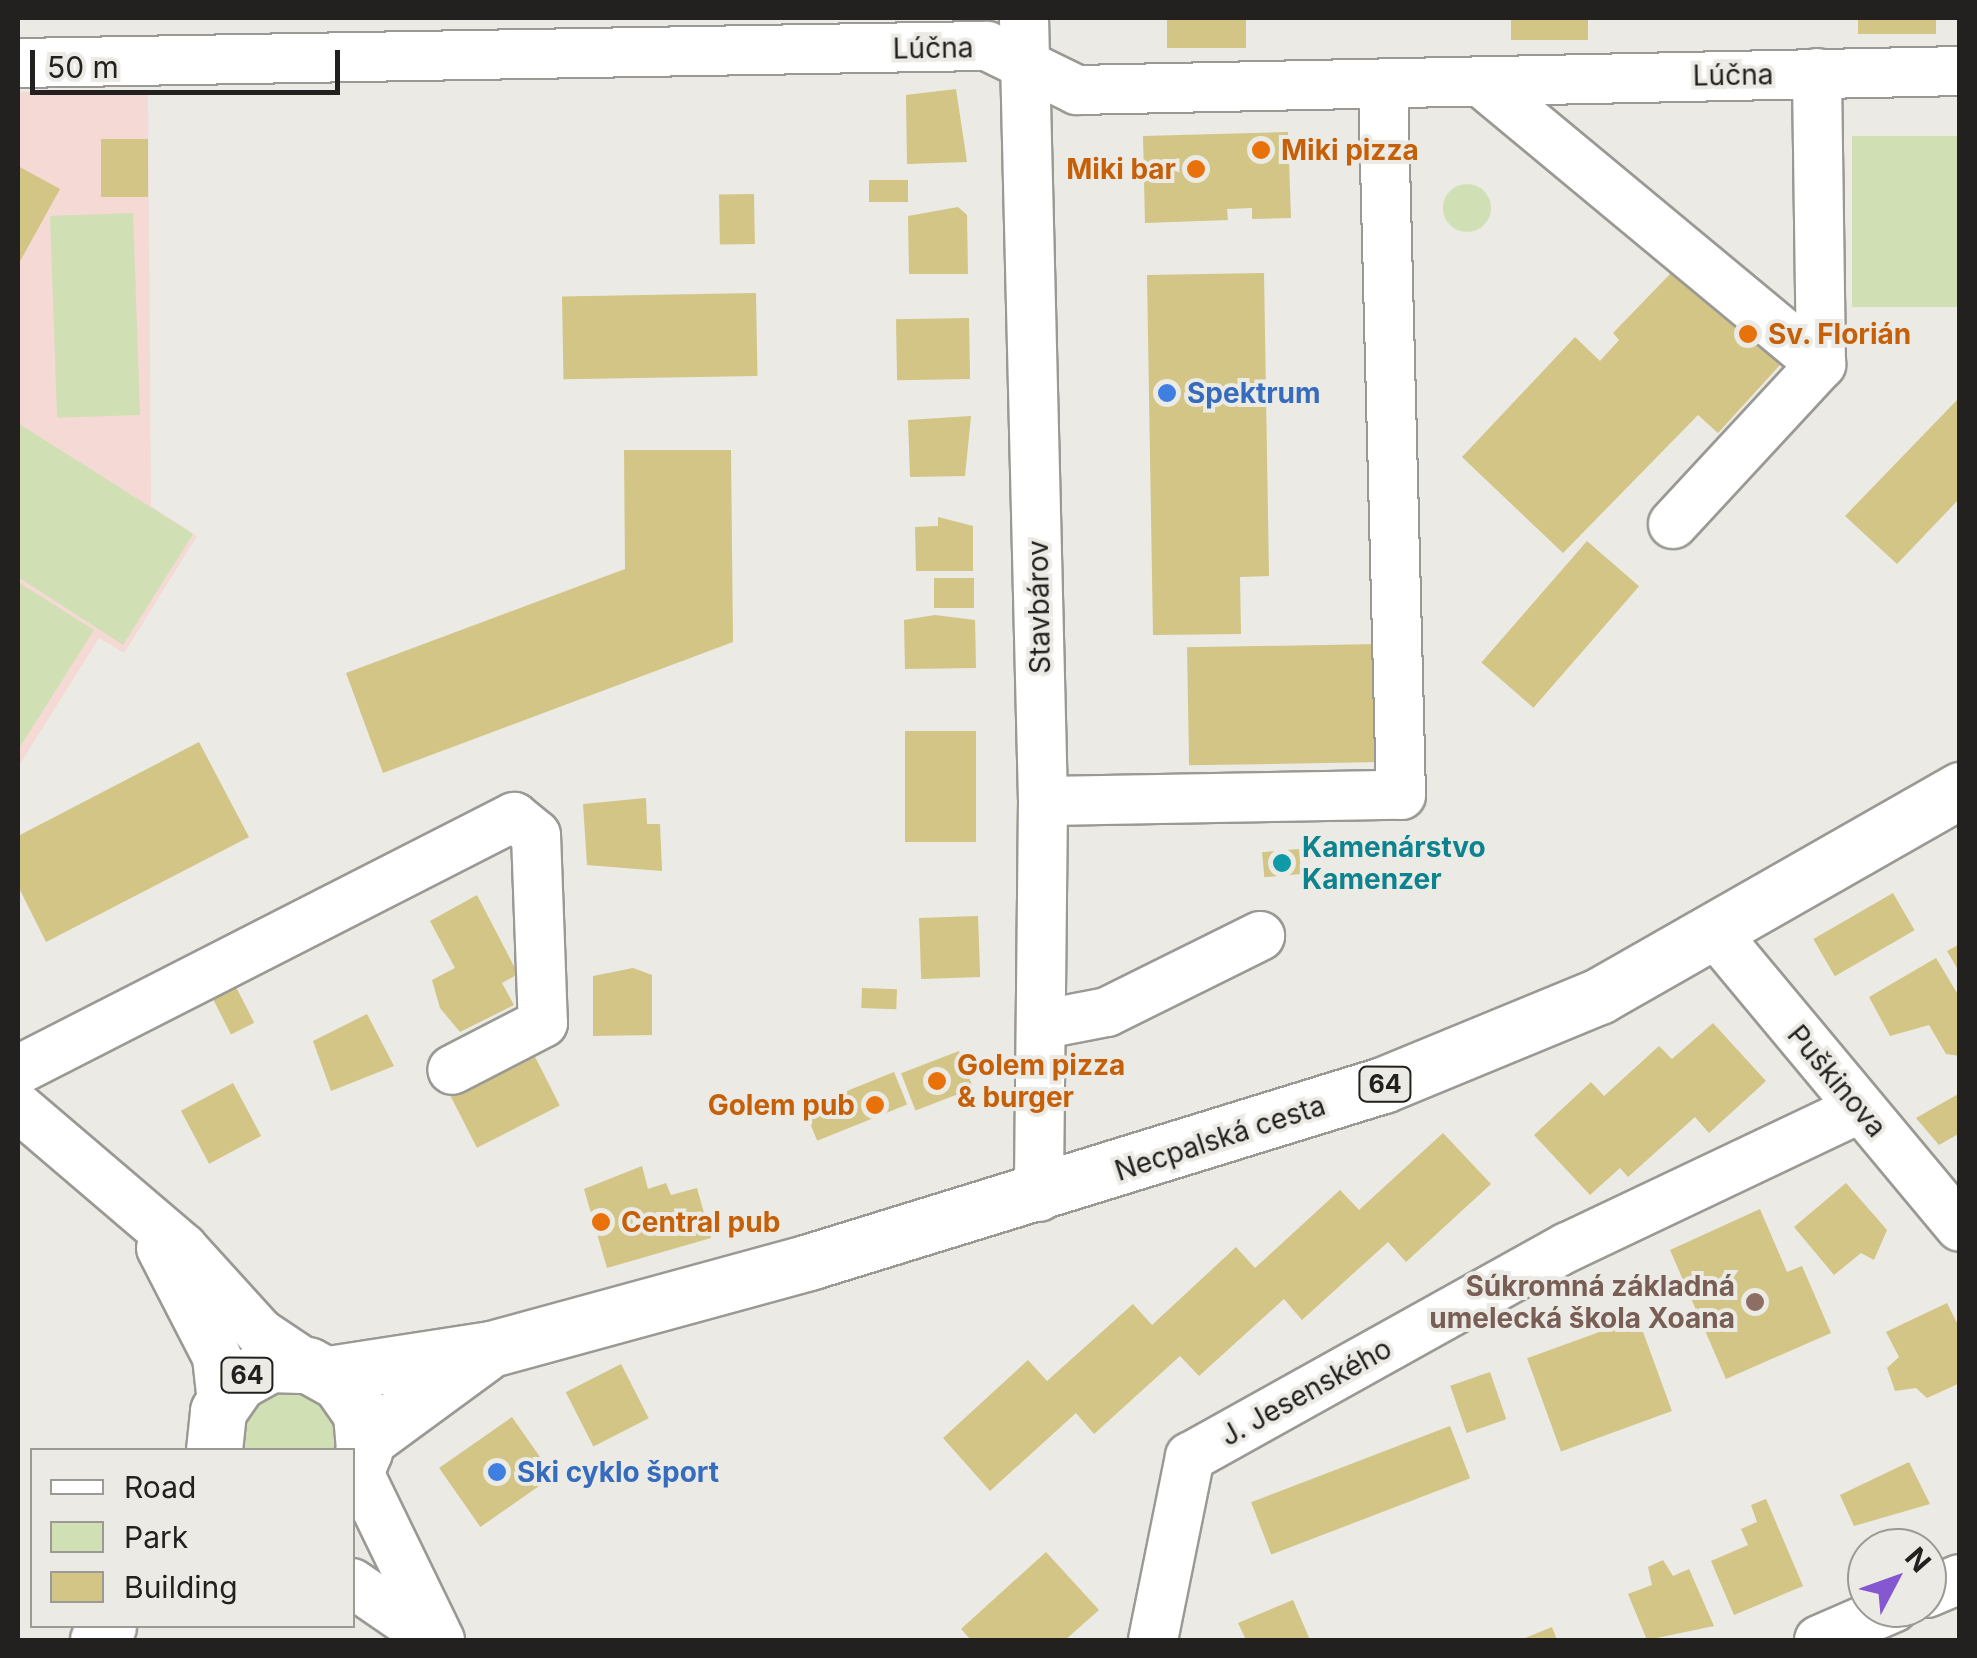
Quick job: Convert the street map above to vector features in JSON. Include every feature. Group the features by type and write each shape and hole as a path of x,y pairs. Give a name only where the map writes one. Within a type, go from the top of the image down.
{"main road":[{"name":"Necpalská cesta","path":"319,1369 491,1349 1039,1197 1499,1043 1716,934 1960,790"},
{"name":"Necpalská cesta","path":"358,1464 491,1349"},
{"name":"64","path":"214,1436 259,1368 319,1369"},
{"path":"319,1369 356,1402 358,1464"}],"street":[{"name":"Stavbárov","path":"1024,18 1043,801 1044,1024 1039,1197"},
{"name":"Lúčna","path":"18,64 987,46 1077,90 1960,71"},
{"path":"1672,524 1821,364 1817,73"},
{"path":"1481,82 1821,364"},
{"path":"1043,801 1401,795 1383,84"},
{"path":"18,1070 514,817 536,835 543,1024 452,1070"},
{"name":"Puškinova","path":"1716,934 1960,1228"},
{"path":"1044,1024 1107,1012 1260,936"},
{"path":"18,1107 144,1214 260,1333 319,1369"},
{"name":"J. Jesenského","path":"1164,1636 1190,1457 1568,1246 1860,1109"},
{"path":"144,1214 217,1357 214,1436"},
{"path":"358,1464 438,1640"},
{"path":"355,1548 412,1590"},
{"path":"355,1584 438,1640"},
{"path":"1818,1640 1847,1628"}],"shaded area":[{"path":"148,90 151,506 197,536 124,653 99,638 18,767 18,92"}],"green space":[{"path":"1852,136 1959,136 1959,307 1852,307"},
{"path":"1467,184 1484,191 1491,208 1484,225 1467,232 1450,225 1443,208 1450,191"},
{"path":"133,213 140,415 57,418 50,216"},
{"path":"18,423 193,534 123,645 18,577"},
{"path":"18,582 94,630 18,750"},
{"path":"292,1385 319,1394 339,1418 341,1448 240,1448 243,1414 265,1391"}],"building":[{"path":"1167,18 1246,18 1246,48 1167,48"},
{"path":"1511,18 1588,18 1588,40 1511,40"},
{"path":"1858,18 1936,18 1936,34 1858,34"},
{"path":"956,89 967,162 907,164 906,95"},
{"path":"1288,132 1291,218 1252,219 1252,208 1227,209 1228,220 1145,223 1143,136"},
{"path":"101,139 148,139 148,197 101,197"},
{"path":"18,166 60,189 18,265"},
{"path":"869,180 908,180 908,202 869,202"},
{"path":"754,194 755,244 720,245 719,195"},
{"path":"958,207 967,215 968,274 909,274 908,216"},
{"path":"1673,271 1784,354 1780,365 1718,433 1698,415 1563,553 1462,457 1575,337 1600,361 1619,340 1613,333"},
{"path":"1264,273 1269,576 1240,577 1241,634 1153,635 1147,275"},
{"path":"756,293 757,376 563,379 562,296"},
{"path":"969,318 970,379 897,380 896,319"},
{"path":"1957,400 1960,498 1897,564 1845,516"},
{"path":"971,416 965,476 910,477 908,420"},
{"path":"624,450 731,450 733,642 383,773 346,673 625,569"},
{"path":"938,517 973,526 973,571 916,571 915,527 938,526"},
{"path":"1587,541 1639,586 1533,708 1481,663"},
{"path":"934,578 974,578 974,608 934,608"},
{"path":"935,615 975,620 976,668 905,669 904,620"},
{"path":"1379,644 1381,762 1189,765 1187,647"},
{"path":"905,731 976,731 976,842 905,842"},
{"path":"199,742 249,837 46,942 18,886 18,836"},
{"path":"646,798 647,824 660,824 662,871 587,865 583,804"},
{"name":"Kamenárstvo Kamenzer","path":"1299,849 1301,874 1264,877 1262,852"},
{"path":"1893,893 1914,930 1835,976 1813,939"},
{"path":"477,895 518,974 502,983 514,1005 460,1032 440,1008 432,980 455,968 430,921"},
{"path":"978,916 980,977 921,979 919,918"},
{"path":"1960,944 1960,973 1947,951"},
{"path":"1936,958 1960,998 1960,1056 1946,1054 1929,1025 1890,1036 1869,997"},
{"path":"633,968 652,975 652,1035 593,1036 593,976"},
{"path":"236,987 254,1023 231,1034 213,999"},
{"path":"862,988 897,989 896,1009 861,1008"},
{"path":"367,1014 394,1066 331,1091 313,1041"},
{"path":"1713,1023 1766,1081 1709,1133 1695,1117 1628,1177 1620,1168 1590,1195 1534,1135 1591,1082 1604,1096 1659,1046 1672,1059"},
{"name":"Golem pizza & burger","path":"959,1051 973,1088 915,1111 901,1073"},
{"path":"533,1053 560,1106 477,1148 450,1095"},
{"path":"894,1072 907,1104 817,1141 804,1108"},
{"path":"233,1083 261,1136 209,1164 181,1111"},
{"path":"1960,1093 1960,1133 1939,1145 1916,1118"},
{"path":"1443,1133 1491,1184 1406,1262 1388,1242 1302,1320 1284,1299 1199,1376 1180,1356 1094,1434 1076,1413 990,1491 943,1438 1028,1360 1047,1381 1133,1304 1152,1325 1236,1247 1255,1268 1340,1190 1359,1210"},
{"path":"642,1166 648,1189 666,1183 671,1195 697,1188 711,1238 607,1268 584,1189"},
{"path":"1846,1183 1887,1230 1874,1260 1861,1253 1834,1275 1794,1227"},
{"name":"Súkromná základná umelecká škola Xoana","path":"1760,1209 1787,1272 1802,1266 1831,1333 1726,1379 1670,1250"},
{"path":"1947,1303 1960,1329 1960,1383 1927,1398 1916,1388 1895,1391 1887,1368 1899,1357 1886,1332"},
{"path":"1638,1318 1672,1411 1561,1451 1527,1358"},
{"path":"621,1364 649,1418 593,1446 566,1392"},
{"path":"1490,1372 1506,1419 1467,1433 1450,1386"},
{"name":"Ski cyklo šport","path":"512,1417 553,1476 480,1527 439,1468"},
{"path":"1450,1426 1470,1478 1271,1555 1251,1502"},
{"path":"1909,1462 1930,1504 1854,1526 1840,1495"},
{"path":"1766,1499 1803,1586 1734,1615 1711,1561 1748,1545 1741,1529 1757,1522 1751,1505"},
{"path":"1046,1552 1099,1610 1065,1640 971,1640 961,1629"},
{"path":"1663,1560 1673,1576 1689,1569 1714,1626 1647,1640 1628,1594 1652,1585 1648,1567"},
{"path":"1293,1600 1310,1640 1246,1640 1238,1623"},
{"path":"1552,1627 1557,1640 1520,1640"}],"place":[{"name":"Miki pizza","path":"1261,150"},
{"name":"Miki bar","path":"1196,169"},
{"name":"Sv. Florián","path":"1748,334"},
{"name":"Spektrum","path":"1167,393"},
{"name":"Kamenárstvo Kamenzer","path":"1282,863"},
{"name":"Golem pizza & burger","path":"937,1081"},
{"name":"Golem pub","path":"875,1105"},
{"name":"Central pub","path":"601,1222"},
{"name":"Súkromná základná umelecká škola Xoana","path":"1755,1302"},
{"name":"Ski cyklo šport","path":"497,1472"}]}
